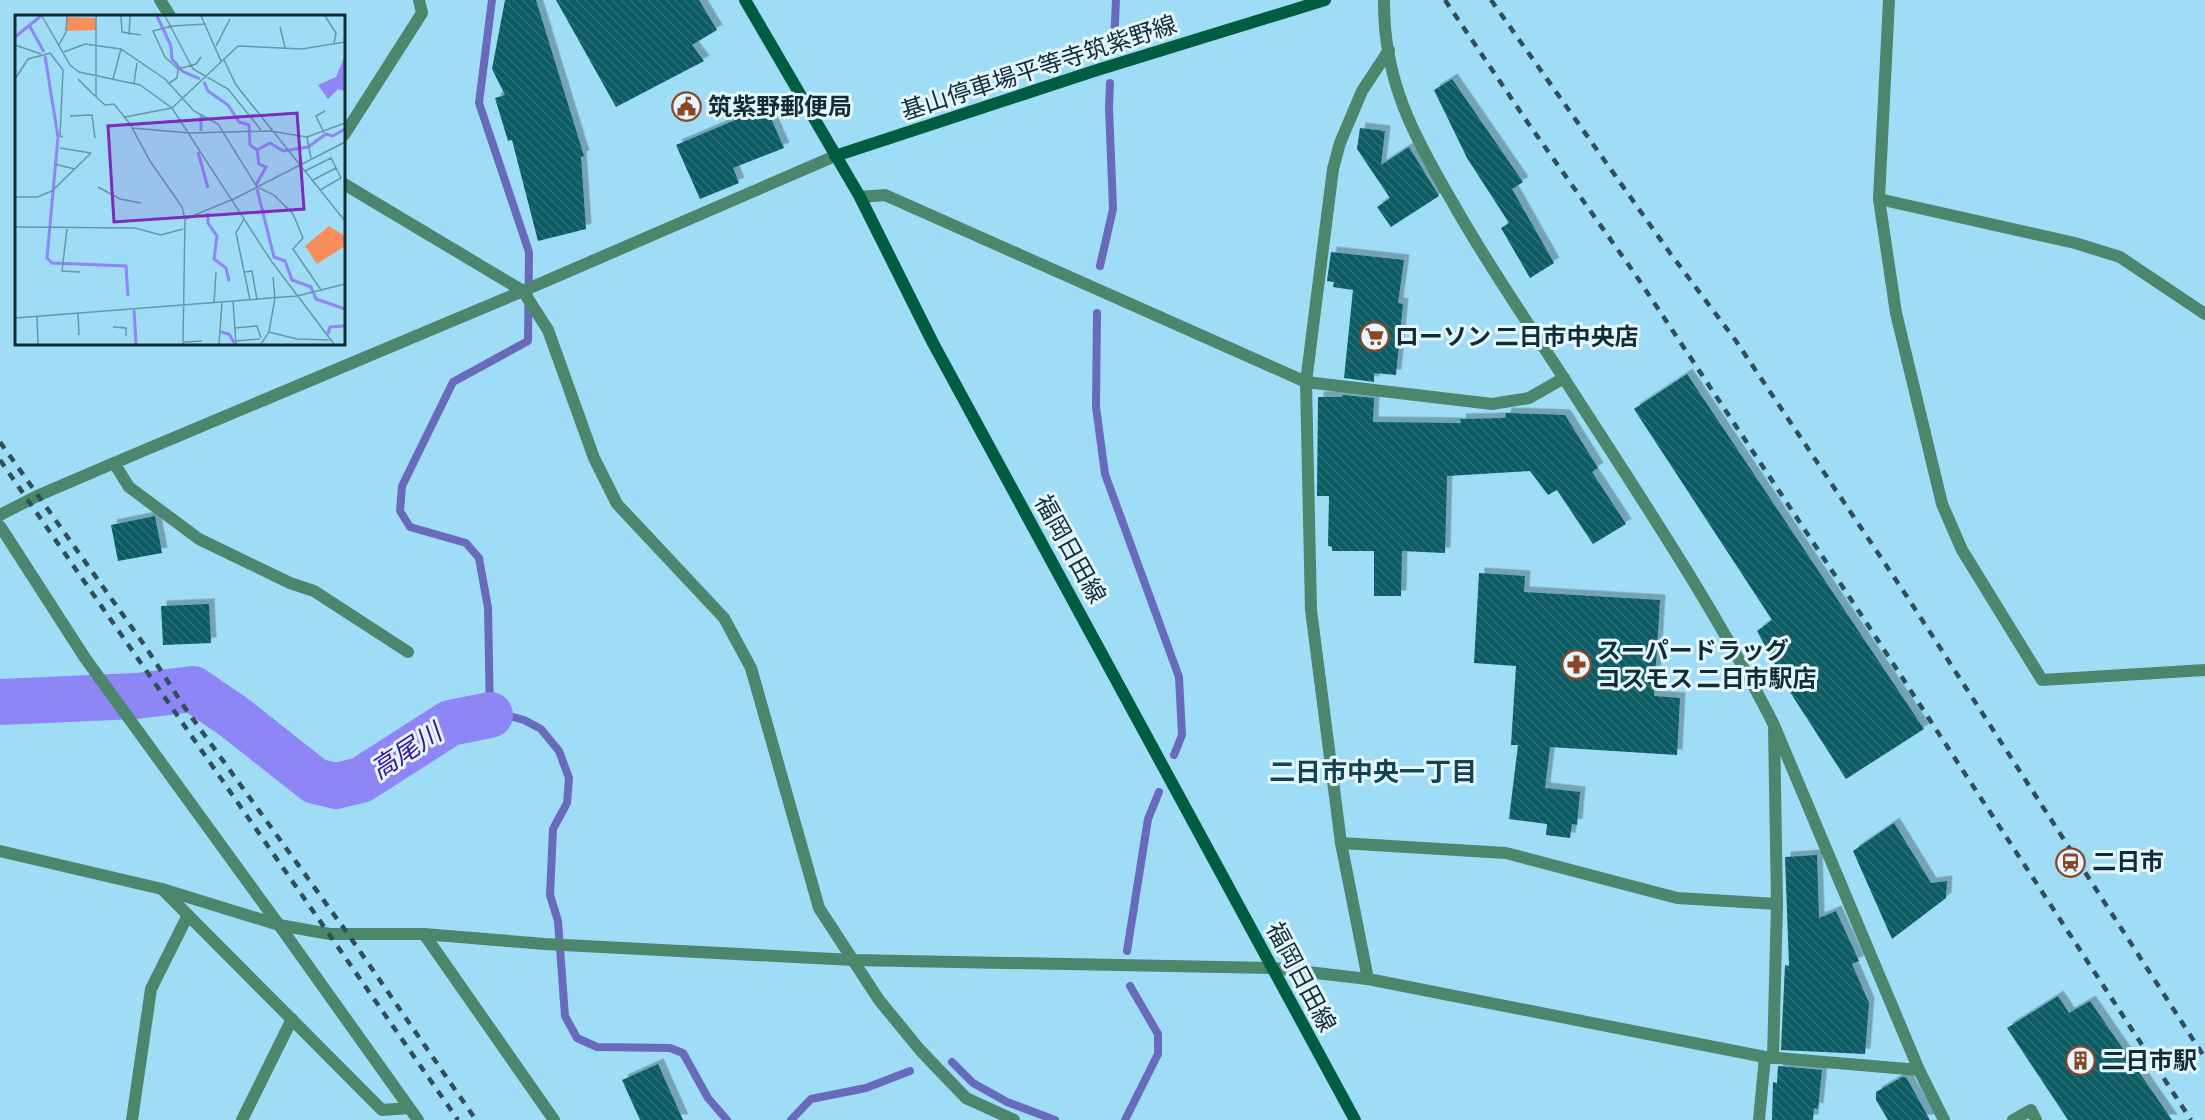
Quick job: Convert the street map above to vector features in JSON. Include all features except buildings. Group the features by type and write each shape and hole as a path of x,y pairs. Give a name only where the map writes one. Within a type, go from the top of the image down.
{"main road":[{"name":"福岡日田線","path":"745,0 860,197 933,343 1355,1120"},
{"name":"基山停車場平等寺筑紫野線","path":"834,156 1325,0"}],"street":[{"path":"160,0 169,15"},
{"path":"345,133 422,13 419,0"},
{"path":"1384,0 1389,50 1396,87 1406,117 1486,261 1564,378 1735,652 1774,725 1919,1070 1944,1120"},
{"path":"1889,0 1879,199 1896,313 1942,504 1962,550 2042,680 2205,670"},
{"path":"1368,979 1341,843 1311,610 1306,382 1333,169 1340,143 1362,91 1389,50"},
{"path":"0,515 37,496 523,291 834,156"},
{"path":"345,185 523,291 548,330 594,458 617,504 724,618 752,668 819,908 879,1000 904,1031 966,1098 1014,1120"},
{"path":"860,197 885,195 1306,382 1492,404 1529,398 1564,378"},
{"path":"1879,199 2075,243 2120,257 2205,314"},
{"path":"114,463 129,487 199,539 290,583 314,591 408,652"},
{"path":"0,526 85,658 418,1120"},
{"path":"1759,1120 1769,1057 1777,904 1774,725"},
{"path":"1341,843 1506,853 1677,898 1777,904"},
{"path":"0,851 162,889 279,925 330,934 424,934 545,944 853,960 1272,968 1368,979 1769,1057 1919,1070"},
{"path":"162,889 382,1110 409,1108"},
{"path":"132,1120 151,989 188,915"},
{"path":"424,934 554,1120"},
{"path":"242,1120 292,1019"},
{"path":"2013,1120 2031,1110 2036,1120"}],"waterway":[{"path":"492,0 479,103 529,252 528,341 453,382 402,486 400,511 410,527 466,543 479,558 488,608 490,715 502,714 524,720 541,729 559,751 569,778 567,803 553,829 550,895 558,921 565,1016 577,1038 597,1047 670,1048 683,1053 708,1098 727,1120"},
{"path":"1114,45 1116,0"},
{"path":"1100,266 1113,209 1110,83"},
{"path":"1097,313 1096,407 1105,474 1179,677 1182,735 1174,755"},
{"name":"高尾川","path":"0,702 136,696 193,689 234,717 315,781 336,786 361,780 450,723 490,715"},
{"path":"1127,951 1148,819 1159,792"},
{"path":"1125,1120 1158,1054 1158,1034 1130,986"},
{"path":"952,1062 973,1083 1007,1102 1055,1120"},
{"path":"791,1120 811,1099 866,1088 910,1071"}],"railway":[{"path":"1445,0 1528,123 1635,274 1862,616 2191,1120"},
{"path":"1491,0 1670,253 1736,341 1906,595 2205,1058"},
{"path":"0,442 145,646 185,708 348,934 476,1120"},
{"path":"0,460 458,1120"}],"place":[{"name":"筑紫野郵便局","path":"687,107"},
{"name":"ローソン 二日市中央店","path":"1374,337"},
{"name":"スーパードラッグ コスモス 二日市駅店","path":"1576,665"},
{"name":"二日市","path":"2071,862"},
{"name":"二日市駅","path":"2080,1061"}],"district":[{"name":"二日市中央一丁目","path":"1373,772"}]}
